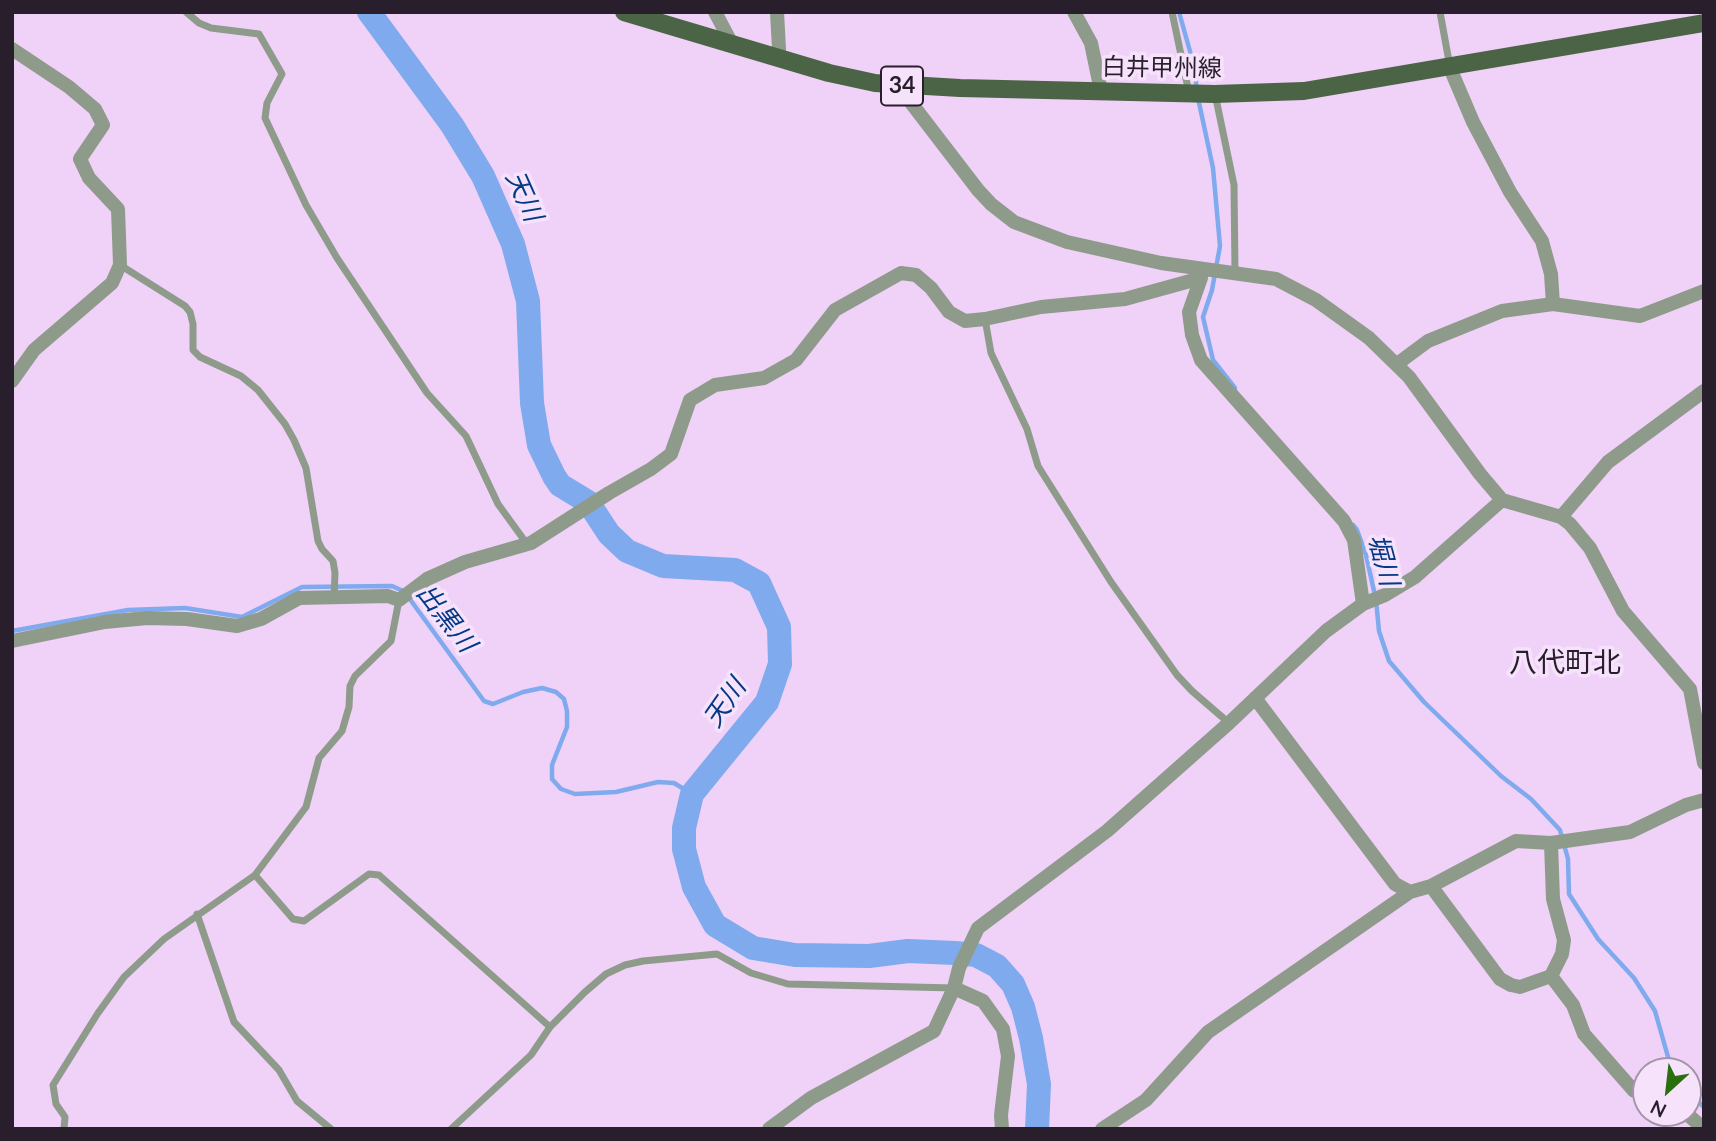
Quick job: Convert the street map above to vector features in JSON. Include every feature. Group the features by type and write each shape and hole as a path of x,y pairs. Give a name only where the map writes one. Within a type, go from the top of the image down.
{"main road":[{"name":"白井甲州線","path":"624,12 776,58 875,83 1200,94 1304,92 1704,23"}],"street":[{"path":"715,12 732,44"},
{"path":"776,58 779,49 777,12"},
{"path":"1074,12 1091,43 1101,91"},
{"path":"12,49 69,87 95,109 103,125 80,159 89,178 118,209 120,265 112,283 34,350 12,381"},
{"path":"1450,68 1473,122 1504,181 1542,241 1551,274 1553,304"},
{"path":"904,86 912,104 990,205 1014,222 1066,242 1203,273 1231,272 1276,279 1316,300 1369,338 1397,364 1502,500 1561,517 1590,548 1623,611 1690,689 1704,763"},
{"path":"12,641 105,622 147,618 187,619 237,626 261,619 299,598 404,596 427,579 466,562 527,544 652,469 671,454 690,400 715,385 764,378 796,360 835,310 901,273 916,275 931,288 949,312 965,321 1041,307 1125,299 1203,273"},
{"path":"1203,273 1189,312 1192,335 1200,360 1344,521 1354,540 1366,602"},
{"path":"1397,364 1428,341 1502,311 1553,304 1640,316 1704,291"},
{"path":"1561,517 1608,462 1704,391"},
{"path":"769,1129 811,1098 934,1031 978,928 1107,831 1229,723 1326,631 1366,602 1385,595 1415,577 1502,500"},
{"path":"1255,698 1395,884 1410,892"},
{"path":"1102,1129 1146,1100 1208,1032 1410,892 1431,886 1516,841 1552,843 1630,832 1686,805 1704,800"},
{"path":"1431,886 1500,979 1520,986 1551,976 1562,954 1564,940 1553,899 1552,843"},
{"path":"1551,976 1573,1005 1584,1034 1632,1089"},
{"path":"954,988 983,1001 1003,1029 1008,1056 1001,1115 1002,1129"}],"lane":[{"path":"186,12 199,23 211,27 259,34 282,74 267,103 265,118 306,205 337,258 427,393 466,436 498,504 527,544"},
{"path":"1172,12 1234,185 1231,272"},
{"path":"1440,12 1450,68"},
{"path":"120,265 185,306 190,312 193,324 193,350 200,357 242,376 258,390 285,424 306,468 318,541 333,561 334,597"},
{"path":"985,319 991,353 1027,429 1038,466 1111,582 1177,675 1229,723"},
{"path":"64,1129 65,1117 57,1104 53,1085 91,1023 124,977 164,939 255,875 306,807 319,758 342,731 349,707 350,686 355,676 391,641 404,596"},
{"path":"255,875 293,919 304,921 369,874 379,875 550,1027"},
{"path":"197,914 234,1022 279,1070 296,1101 331,1129"},
{"path":"451,1129 531,1055 550,1027 606,974 625,965 717,954 751,973 788,984 954,988"}],"waterway":[{"name":"天川","path":"369,12 452,125 483,176 513,244 528,301 532,403 539,445 554,476 560,485 588,502 609,534 627,551 663,566 735,570 759,583 779,627 780,664 767,702 692,794 684,828 684,849 694,887 715,925 753,948 795,955 869,956 908,951 955,953 976,955 997,966 1013,984 1023,1007 1031,1038 1039,1084 1037,1129"},
{"name":"堀川","path":"1179,12 1193,62 1197,90"},
{"name":"堀川","path":"1198,98 1213,168 1220,246 1212,290 1203,317 1213,360 1235,388"},
{"name":"堀川","path":"1353,525 1366,555 1376,600 1379,631 1389,661 1424,702 1501,776 1531,799 1560,830 1568,859 1569,894 1598,939 1634,978 1655,1011 1668,1057"},
{"name":"出黒川","path":"12,631 128,610 185,608 242,617 302,587 392,586 403,591"},
{"name":"出黒川","path":"409,598 484,701 493,704 542,688 556,692 564,699 567,727 552,765 552,779 561,789 575,794 616,792 658,782 674,783 692,794"}],"district":[{"name":"八代町北","path":"1565,663"}]}
